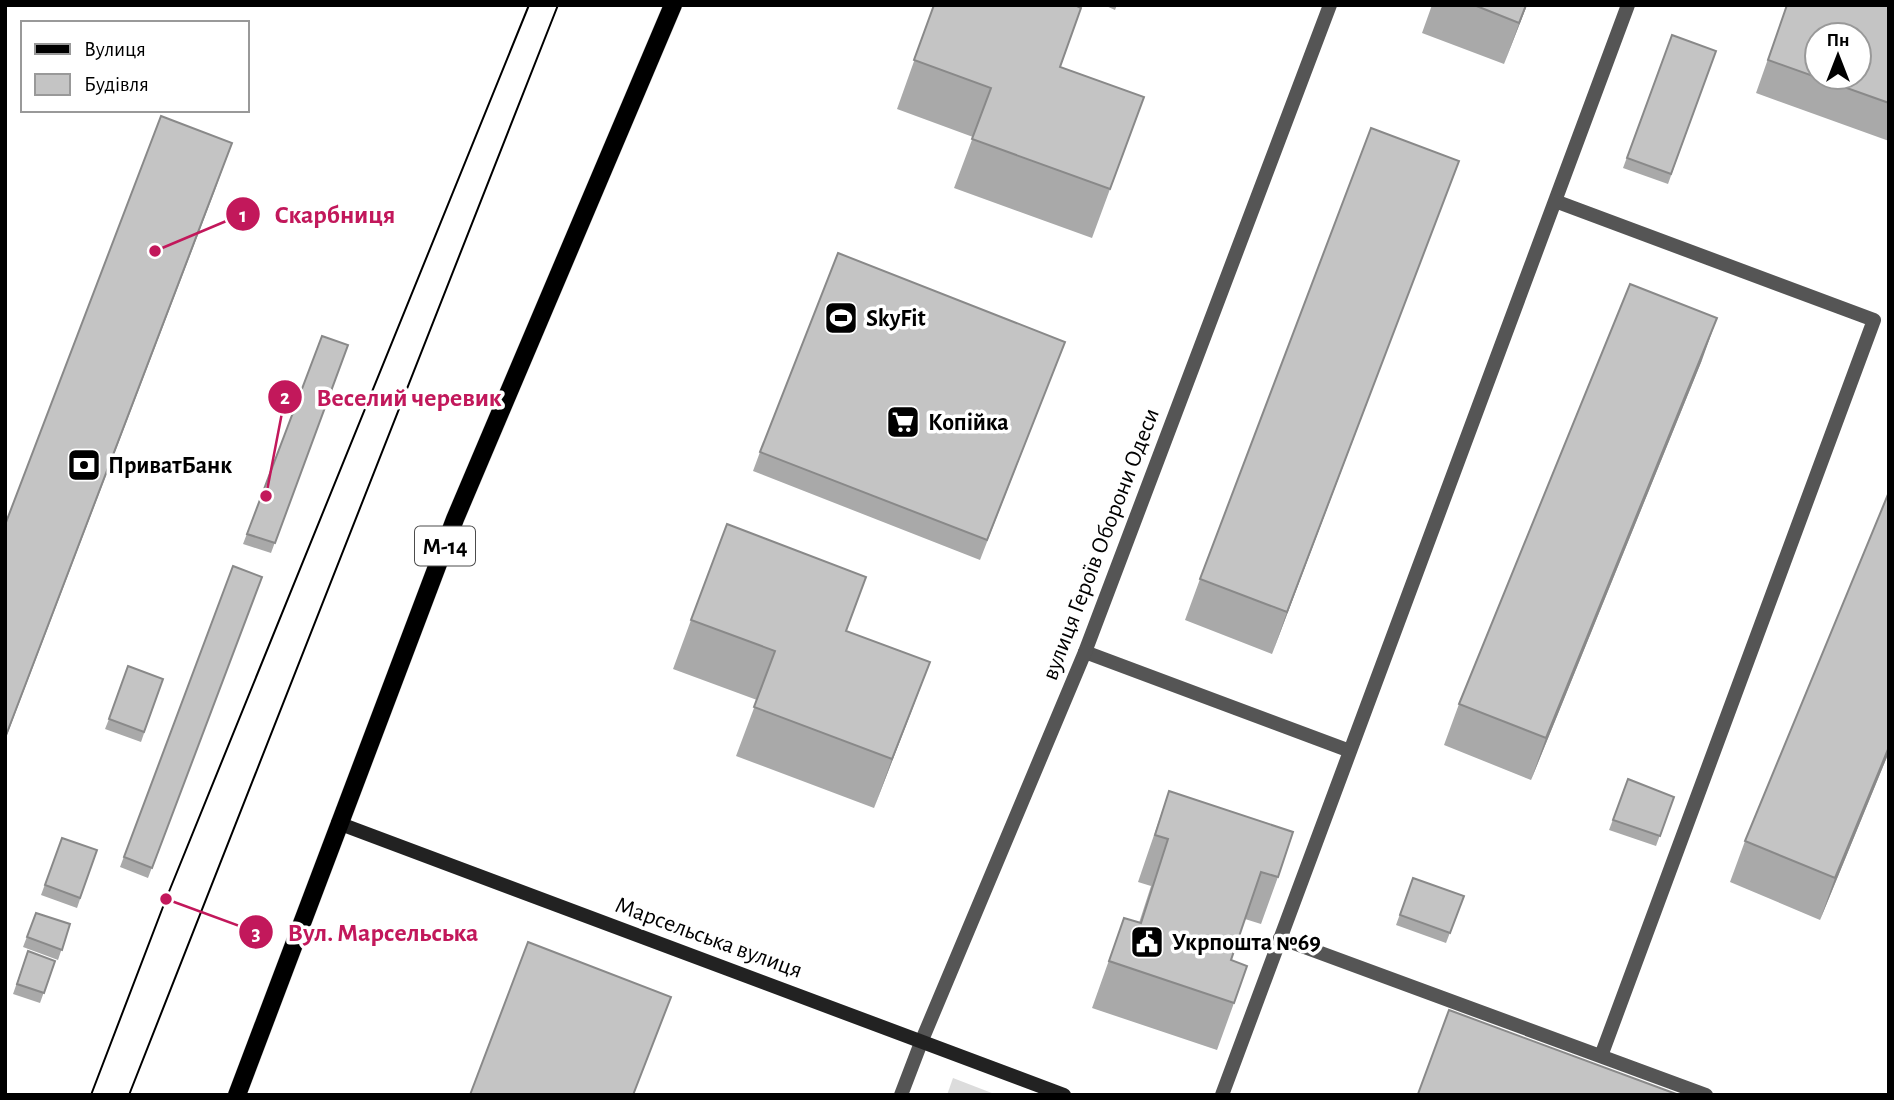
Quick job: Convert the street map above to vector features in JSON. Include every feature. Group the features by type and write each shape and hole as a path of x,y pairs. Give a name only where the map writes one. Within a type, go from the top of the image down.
{"main road":[{"name":"М-14","path":"237,1095 455,519 673,5"}],"street":[{"name":"вулиця Героїв Оборони Одеси","path":"901,1095 1085,652 1330,5"},
{"path":"1222,1095 1628,5"},
{"path":"1555,201 1874,320 1601,1056"},
{"path":"1085,652 1350,751"},
{"name":"Марсельська вулиця","path":"338,823 1064,1095"},
{"path":"1280,938 1706,1095"}],"shaded area":[{"path":"953,1078 997,1095 947,1095"}],"building":[{"path":"934,5 1075,5 1081,8 1060,67 1144,97 1110,189 972,139 991,88 914,60"},
{"path":"1474,5 1526,5 1519,23"},
{"path":"1787,5 1889,5 1889,103 1855,91 1873,91 1873,21 1803,21 1803,72 1768,60"},
{"path":"1672,35 1716,51 1671,174 1627,158"},
{"path":"161,116 232,143 5,738 5,525"},
{"path":"1371,128 1459,161 1287,612 1200,579"},
{"name":"Копійка","path":"838,253 1065,342 987,540 760,452"},
{"path":"1630,284 1717,318 1546,738 1459,704"},
{"path":"322,336 348,345 275,543 247,534"},
{"path":"1889,492 1889,747 1835,878 1745,841"},
{"path":"727,524 866,577 846,631 930,662 892,759 754,707 775,651 691,620"},
{"path":"233,566 262,577 152,868 124,857"},
{"path":"128,666 163,679 144,732 109,719"},
{"path":"1628,779 1674,797 1660,836 1613,820"},
{"path":"1169,791 1293,832 1278,877 1261,872 1231,960 1247,966 1234,1003 1109,961 1124,918 1141,923 1168,839 1155,835"},
{"path":"62,838 97,850 80,898 45,885"},
{"path":"1413,878 1464,896 1450,933 1400,915"},
{"path":"36,913 70,924 62,950 27,937"},
{"path":"528,942 671,997 633,1095 470,1095"},
{"path":"28,951 55,961 44,993 17,984"},
{"path":"1449,1010 1679,1095 1418,1094"}],"tram line":[{"path":"91,1095 166,899 529,5"},
{"path":"129,1095 558,5"}],"place":[{"name":"Скарбниця","path":"155,251"},
{"name":"SkyFit","path":"841,318"},
{"name":"Копійка","path":"903,422"},
{"name":"ПриватБанк","path":"84,465"},
{"name":"Веселий черевик","path":"266,496"},
{"name":"Вул. Марсельська","path":"166,899"},
{"name":"Укрпошта №69","path":"1147,942"}]}
